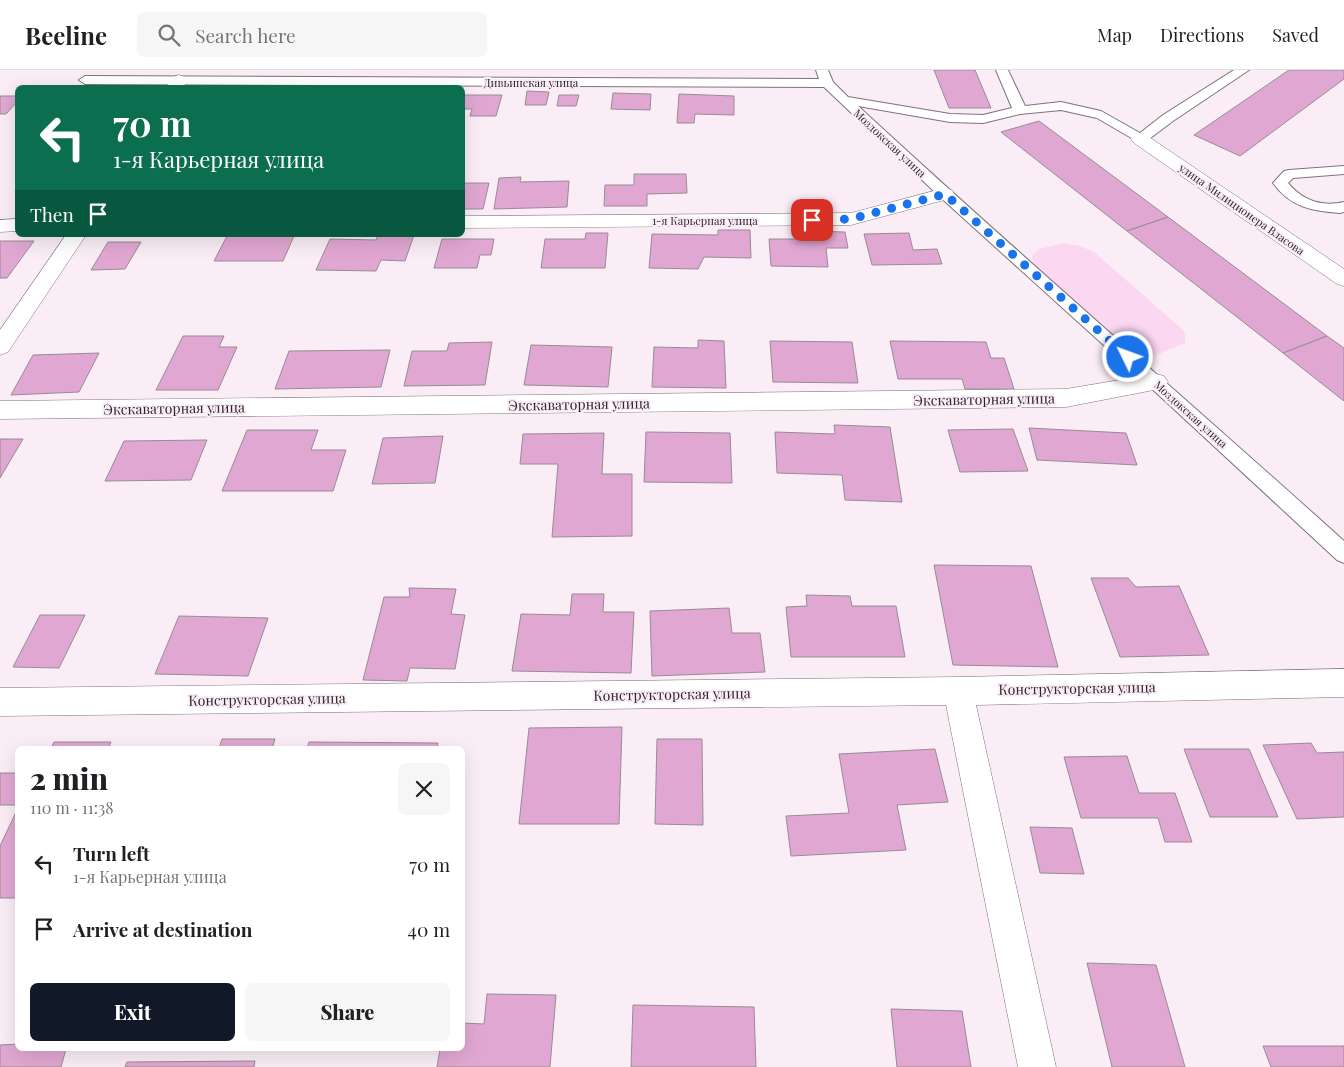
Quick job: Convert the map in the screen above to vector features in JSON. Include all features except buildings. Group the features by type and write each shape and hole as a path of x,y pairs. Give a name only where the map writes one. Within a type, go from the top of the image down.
{"street":[{"name":"улица Милиционера Власова","path":"1140,139 1344,279"},
{"name":"1-я Карьерная улица","path":"465,222 851,219 945,194"},
{"path":"0,226 15,225"},
{"path":"0,346 75,237"},
{"name":"Экскаваторная улица","path":"0,410 1066,398 1156,382"},
{"name":"Конструкторская улица","path":"0,702 958,691 1344,683"},
{"path":"958,691 1037,1067"}],"lane":[{"path":"176,84 199,70"},
{"path":"1002,70 1020,110"},
{"path":"844,100 950,118 983,119 1020,110 1061,106 1101,115 1140,139 1168,118 1243,70"},
{"name":"Дивьинская улица","path":"85,80 176,84 825,76"},
{"name":"Моздокская улица","path":"825,76 844,100 945,194 1156,382 1344,554"},
{"path":"1344,170 1289,174 1280,183 1289,195 1311,207 1340,209 1344,206"}],"shaded area":[{"path":"1064,243 1080,246 1094,252 1183,330 1185,343 1154,356 1129,350 1038,272 1033,263 1032,256 1039,249"}],"route":[{"path":"812,220 851,219 945,194 1128,357"}]}
